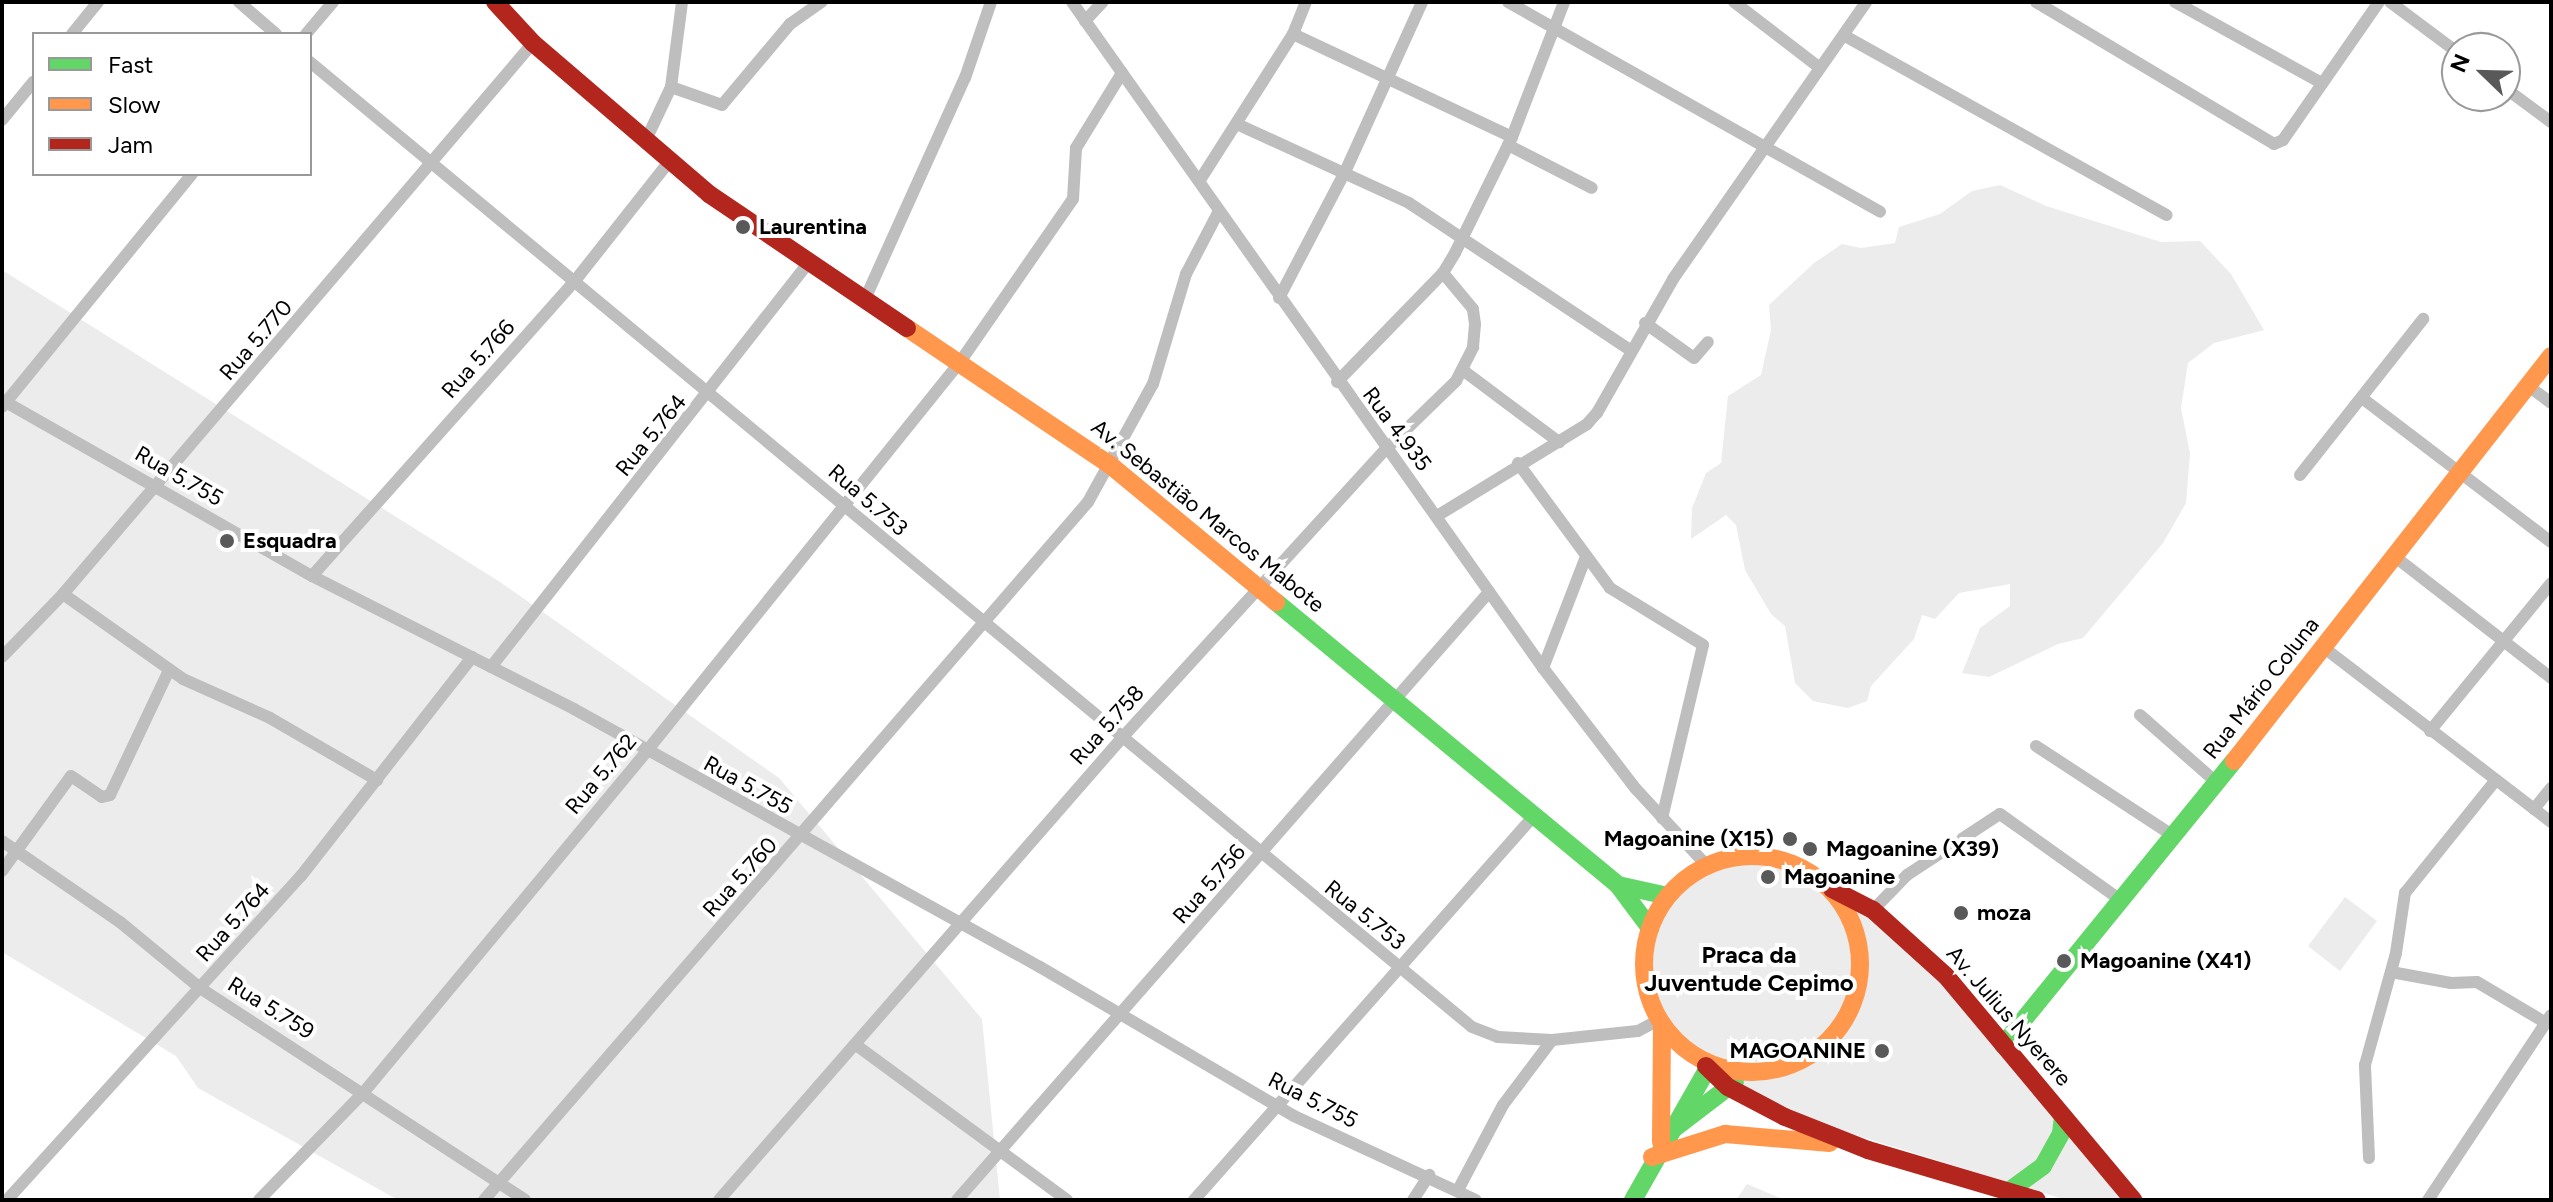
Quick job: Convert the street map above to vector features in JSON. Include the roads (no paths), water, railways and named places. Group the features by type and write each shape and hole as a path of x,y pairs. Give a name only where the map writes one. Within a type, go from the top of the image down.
{"main road":[{"name":"Av. Sebastião Marcos Mabote","path":"495,2 533,43 668,163 742,217 1109,464 1261,588 1532,818 1618,885 1650,928"},
{"name":"Rua Mário Coluna","path":"2007,1040 2175,837 2551,356"},
{"path":"1656,1149 1660,1022 1644,975 1650,928 1668,896 1707,866 1763,856 1822,882 1852,924 1859,950 1852,1004 1820,1048 1772,1071 1747,1073 1704,1064"},
{"name":"Av. Julius Nyerere","path":"1822,882 1873,910 1946,976 2007,1040 2063,1116 2133,1200"},
{"name":"Av. Sebastião Marcos Mabote","path":"1618,885 1668,896"},
{"path":"1660,1022 1728,1087 1877,1152 2037,1200"},
{"path":"1633,1200 1704,1064"},
{"path":"1626,1200 1656,1149 1747,1073"},
{"path":"2009,1191 2043,1166 2061,1133 2063,1116"},
{"path":"1656,1149 1743,1133 1877,1152"}],"street":[{"path":"74,32 98,2"},
{"path":"239,2 274,32"},
{"path":"308,32 333,2"},
{"path":"645,142 671,87 682,2"},
{"path":"671,87 722,105 790,24 822,2"},
{"path":"865,299 910,206 991,2"},
{"name":"Rua 4.935","path":"1072,2 1200,180 1337,382 1437,516 1543,668 1662,818 1707,866"},
{"path":"1085,21 1103,2"},
{"path":"1200,180 1239,125 1293,34 1306,2"},
{"path":"1279,298 1345,172 1422,2"},
{"path":"1508,2 1880,212"},
{"path":"1337,382 1443,273 1510,141 1564,2"},
{"path":"1734,2 1820,68"},
{"path":"1437,516 1518,463 1559,442 1597,413 1645,323 1762,144 1845,36 1866,2"},
{"path":"2036,2 2265,141 2283,140 2379,2"},
{"path":"2175,2 2322,83"},
{"path":"2390,2 2441,40"},
{"path":"1293,34 1389,76 1592,188"},
{"path":"1845,36 2166,215"},
{"name":"Rua 5.770","path":"2,657 63,594 433,164 533,43"},
{"name":"Rua 5.753","path":"312,64 711,392 1260,855 1485,1034 1552,1040 1638,1031 1660,1022"},
{"name":"Rua 5.762","path":"259,1200 364,1092 646,752 960,362 1073,199 1076,148 1122,73"},
{"path":"2,120 32,83"},
{"path":"2521,100 2551,122"},
{"path":"1239,125 1409,203 1630,350"},
{"name":"Rua 5.766","path":"312,576 574,282 668,163"},
{"path":"4,403 190,176"},
{"name":"Rua 5.760","path":"484,1200 802,837 1088,502 1153,384 1186,274 1219,211"},
{"name":"Rua 5.764","path":"491,667 711,392 809,262"},
{"path":"1443,273 1473,309 1473,347 1464,371 1559,442"},
{"path":"2300,475 2423,319"},
{"path":"1645,323 1694,358 1708,342"},
{"name":"Rua 5.758","path":"719,1200 1121,739 1386,449 1464,371"},
{"path":"2528,386 2551,403"},
{"path":"2362,398 2551,542"},
{"name":"Rua 5.755","path":"4,403 157,485 312,576 491,667 958,923 1277,1105 1476,1200"},
{"path":"1518,463 1585,559 1636,608 1703,645 1662,818"},
{"path":"2394,556 2551,678"},
{"path":"1543,668 1585,559"},
{"path":"2430,731 2551,583"},
{"name":"Rua 5.756","path":"957,1200 1489,592"},
{"path":"63,594 169,670 270,718 377,780"},
{"path":"2323,647 2551,822"},
{"name":"Rua 5.764","path":"7,1200 200,988 377,780 472,657"},
{"path":"2,871 73,776 102,797 110,795 169,670"},
{"path":"2140,715 2217,783"},
{"path":"2036,746 2175,837"},
{"path":"2369,1158 2365,1065 2391,972 2405,893 2495,781"},
{"path":"2534,809 2551,788"},
{"path":"1873,910 1907,875 2000,814 2122,901"},
{"path":"1194,1200 1532,818"},
{"name":"Rua 5.759","path":"2,841 120,922 200,988 364,1092 525,1200"},
{"path":"2391,972 2451,983 2477,982 2548,1019 2435,1198"},
{"path":"1458,1190 1503,1105 1552,1040"},
{"path":"856,1045 1067,1200"},
{"path":"1413,1200 1429,1175"}],"place":[{"name":"Laurentina","path":"743,227"},
{"name":"Esquadra","path":"227,541"},
{"name":"Magoanine (X15)","path":"1790,839"},
{"name":"Magoanine (X39)","path":"1810,849"},
{"name":"Magoanine","path":"1768,877"},
{"name":"moza","path":"1961,913"},
{"name":"Magoanine (X41)","path":"2064,961"},
{"name":"MAGOANINE","path":"1882,1051"}],"district":[{"name":"Praca da Juventude Cepimo","path":"1749,969"}]}
